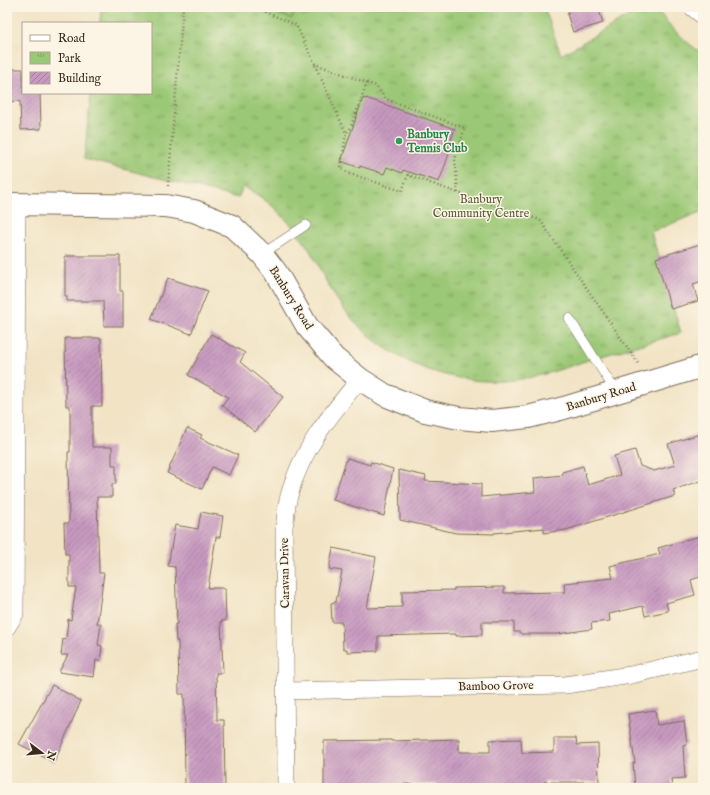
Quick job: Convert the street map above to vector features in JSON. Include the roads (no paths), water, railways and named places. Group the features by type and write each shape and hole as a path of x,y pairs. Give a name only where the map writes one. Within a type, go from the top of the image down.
{"street":[{"path":"692,7 703,16"},
{"path":"7,627 15,614 12,204"},
{"name":"Banbury Road","path":"12,204 166,206 194,211 232,226 262,254 276,272 307,326 334,358 360,379 385,395 425,411 459,418 492,421 528,417 564,408 703,366"},
{"name":"Caravan Drive","path":"286,788 284,527 289,496 299,467 313,440 332,413 360,379"},
{"name":"Bamboo Grove","path":"286,690 565,685 631,675 703,658"}],"lane":[{"path":"262,254 306,225"},
{"path":"569,318 616,392"}],"place":[{"name":"Banbury Tennis Club","path":"399,141"}],"park label":[{"name":"Banbury Community Centre","path":"481,206"}]}
